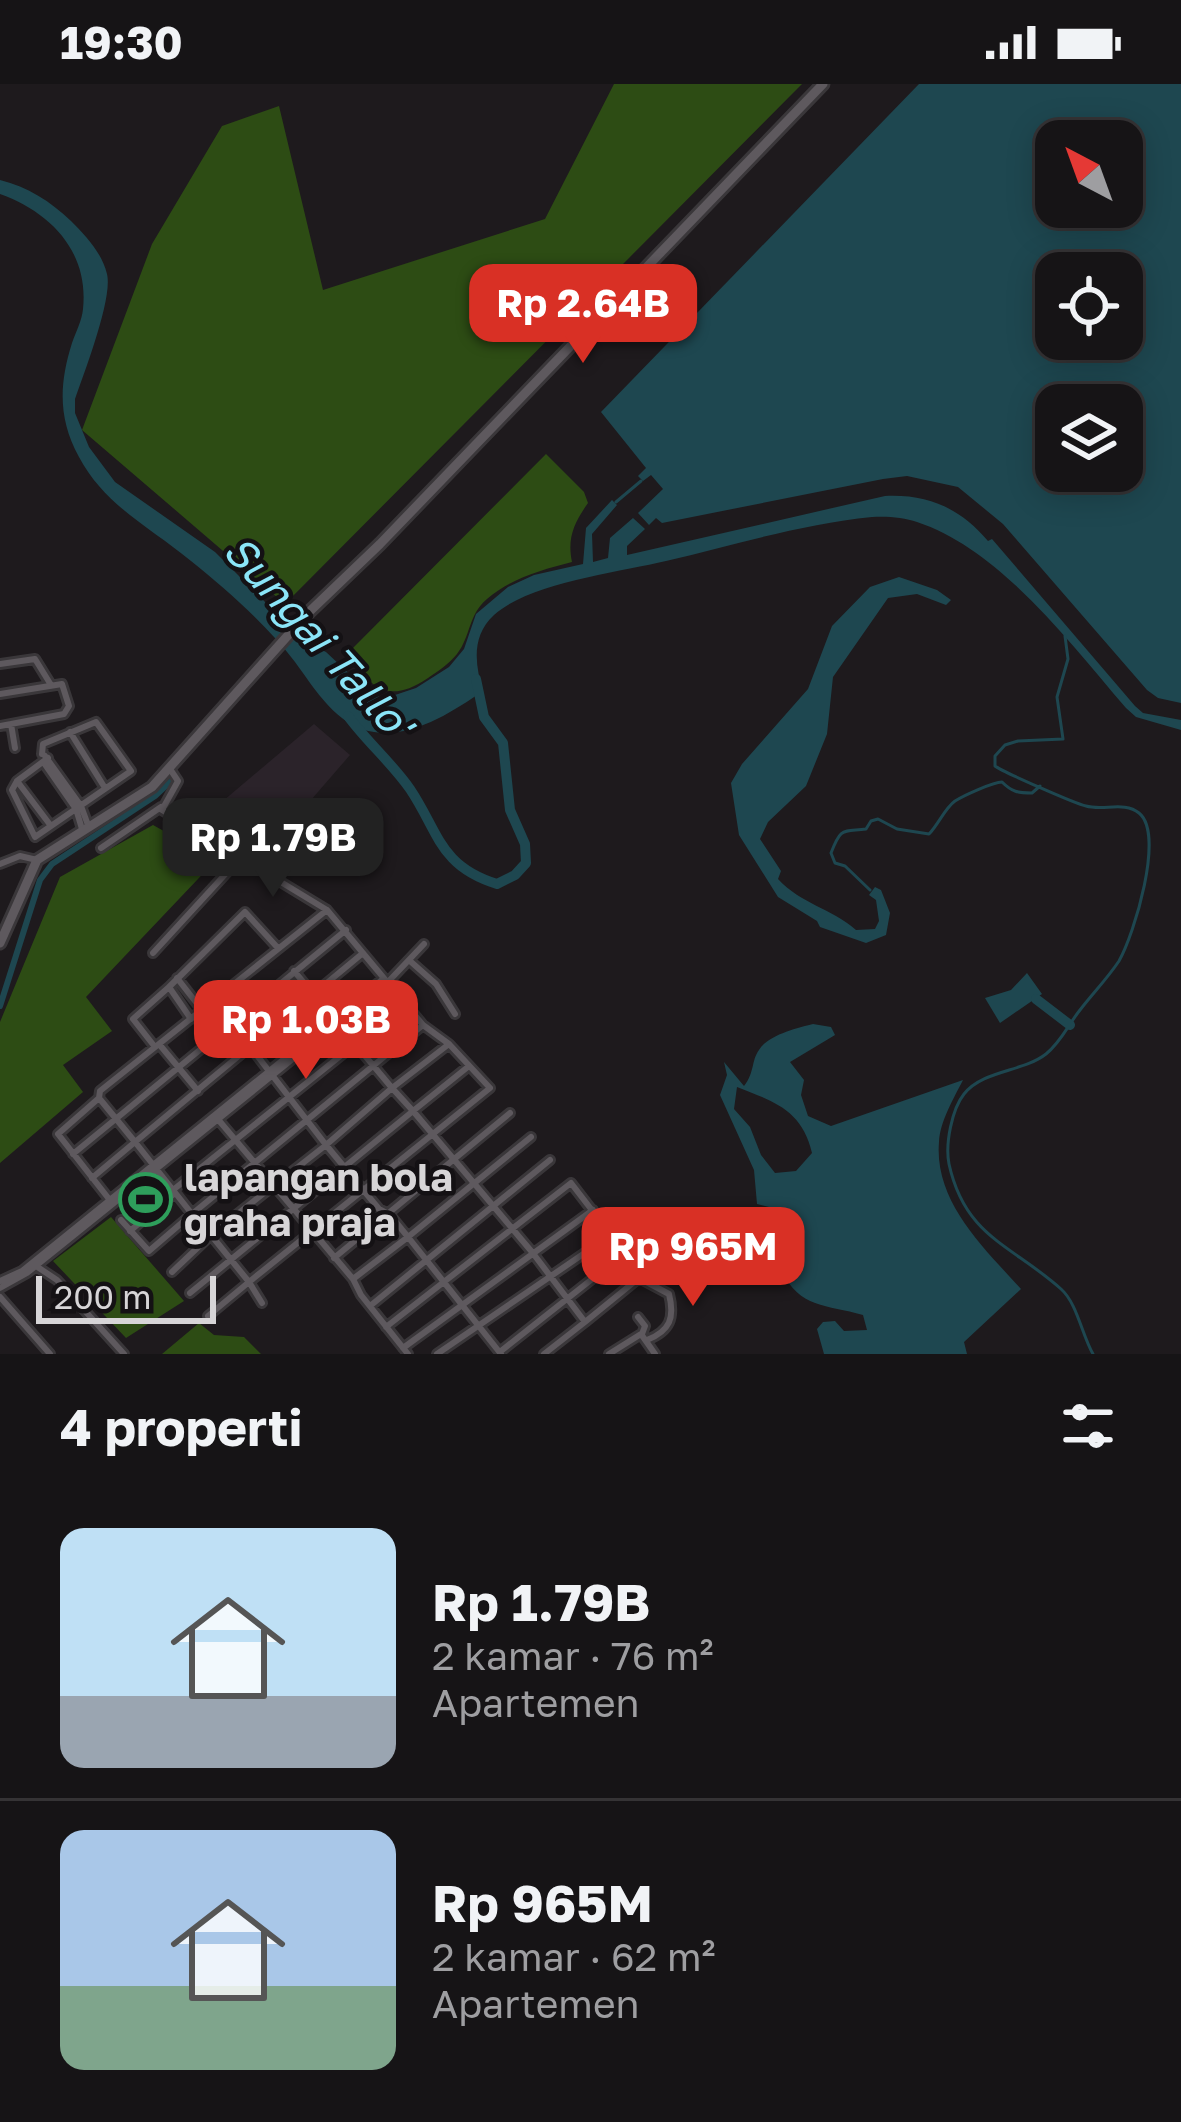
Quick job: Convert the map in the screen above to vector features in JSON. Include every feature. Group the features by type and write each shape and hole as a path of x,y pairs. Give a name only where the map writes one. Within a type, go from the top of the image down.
{"street":[{"path":"0,944 37,860 141,795 170,769 308,613 396,528 824,84"},
{"path":"0,664 35,659 51,685"},
{"path":"0,694 63,685 69,706 64,714 0,726"},
{"path":"44,758 12,790 33,836 51,826 78,807 105,788 130,769 98,722 41,745 44,758 78,807 85,828"},
{"path":"11,724 15,748"},
{"path":"70,732 105,788"},
{"path":"101,848 161,807 178,781 170,769"},
{"path":"17,781 51,826"},
{"path":"161,807 327,910 423,1025 449,1044 490,1088 208,1316"},
{"path":"0,864 20,856 37,860"},
{"path":"153,953 242,856"},
{"path":"109,1199 58,1132 99,1098 103,1088 327,910"},
{"path":"198,1091 133,1019 246,912 277,947"},
{"path":"73,1154 346,930"},
{"path":"0,1289 36,1266 410,961 424,944"},
{"path":"92,1178 363,953"},
{"path":"410,961 436,984 455,1014"},
{"path":"294,971 532,1252 585,1322"},
{"path":"177,979 202,1010"},
{"path":"169,987 191,1019"},
{"path":"214,1001 499,1353 620,1256"},
{"path":"130,1231 235,1140 405,1005"},
{"path":"121,1220 149,1251 423,1025"},
{"path":"172,1271 449,1044"},
{"path":"190,1293 469,1066"},
{"path":"99,1098 262,1303"},
{"path":"334,1258 510,1113"},
{"path":"216,1117 353,1280 406,1351 462,1303 593,1210"},
{"path":"353,1280 531,1137"},
{"path":"370,1306 550,1160"},
{"path":"0,1289 154,1167"},
{"path":"386,1327 571,1184 611,1232 605,1240 437,1354"},
{"path":"605,1240 640,1278 668,1294 672,1310 667,1330 609,1354"},
{"path":"36,1266 57,1280 124,1354"},
{"path":"544,1354 640,1278"},
{"path":"0,1289 50,1354"},
{"path":"638,1318 655,1354"},
{"path":"37,1354 40,1343"}],"shaded area":[{"path":"314,724 350,755 259,860 197,823"}],"green space":[{"path":"614,84 802,84 285,604 82,430 152,244 222,126 279,106 323,290 545,219"},
{"path":"546,454 584,492 588,503 573,531 572,562 517,580 487,599 457,654 428,678 402,690 373,684 347,654"},
{"path":"153,825 216,860 86,997 112,1031 63,1065 83,1092 0,1163 0,1022 60,877"},
{"name":"lapangan bola graha praja","path":"154,1173 172,1194 135,1225 118,1204"},
{"path":"111,1217 184,1301 126,1338 53,1261"},
{"path":"199,1323 214,1335 244,1337 261,1354 162,1354"}],"water":[{"path":"919,84 1181,84 1181,703 1147,690 1003,524 958,487 907,476 662,523 656,518 649,525 638,513 663,489 651,475 643,481 638,476 646,468 601,412"},
{"path":"0,180 29,191 63,214 93,245 105,266 106,300 75,399 75,413 89,447 115,482 215,552 304,641 326,652 372,695 386,698 416,688 449,667 464,649 476,614 508,587 534,575 583,564 586,528 612,500 617,505 592,534 593,562 608,558 610,538 633,518 645,529 627,546 627,555 901,496 942,505 988,541 992,539 1135,706 1143,713 1181,720 1181,730 1136,717 1032,601 977,554 917,522 883,517 794,530 529,595 494,615 481,632 477,661 483,691 417,727 389,733 361,729 328,705 246,608 115,502 90,474 72,443 63,401 68,358 83,309 80,269 63,236 35,211 0,194"},
{"path":"899,577 951,600 946,605 917,594 888,598 833,677 827,734 806,786 768,822 760,839 781,871 778,879 856,930 875,929 879,921 876,900 869,895 875,887 881,890 890,913 886,935 866,943 820,927 778,897 739,835 731,783 808,689 832,626 870,587"},
{"path":"1027,973 1042,994 1000,1023 985,998 1011,990"},
{"path":"813,1024 831,1027 835,1035 790,1062 804,1080 801,1095 808,1116 831,1126 963,1080 940,1134 944,1185 964,1223 1021,1289 964,1342 967,1354 824,1354 817,1329 823,1322 835,1321 844,1331 867,1330 863,1315 803,1297 779,1265 792,1248 793,1224 773,1208 757,1204 754,1170 720,1095 727,1075 724,1062 744,1086 763,1045","holes":["737,1087 773,1102 801,1126 812,1153 796,1171 775,1173 761,1155 750,1127 734,1109"]}],"waterway":[{"path":"616,502 641,481"},
{"path":"1065,636 1068,659 1057,697 1063,739 1005,745 995,756 995,766 1079,804 1139,813 1149,841 1144,885 1132,930 1114,968 1046,1054 982,1080 964,1094 953,1117 948,1156 966,1208 993,1237 1067,1295 1093,1354"},
{"name":"Sungai Tallo'","path":"348,716 410,789 452,857 463,868 497,884 526,863 525,844 510,810 503,743 484,717 476,679"},
{"path":"0,1006 40,880 52,864 171,781"},
{"path":"870,890 845,866 835,863 831,853 843,832 866,829 878,819 897,829 929,834 951,804 978,790 1002,782 1016,791 1032,793 1040,786"},
{"path":"1036,999 1070,1025"}],"place":[{"name":"lapangan bola graha praja","path":"145,1199"}]}
